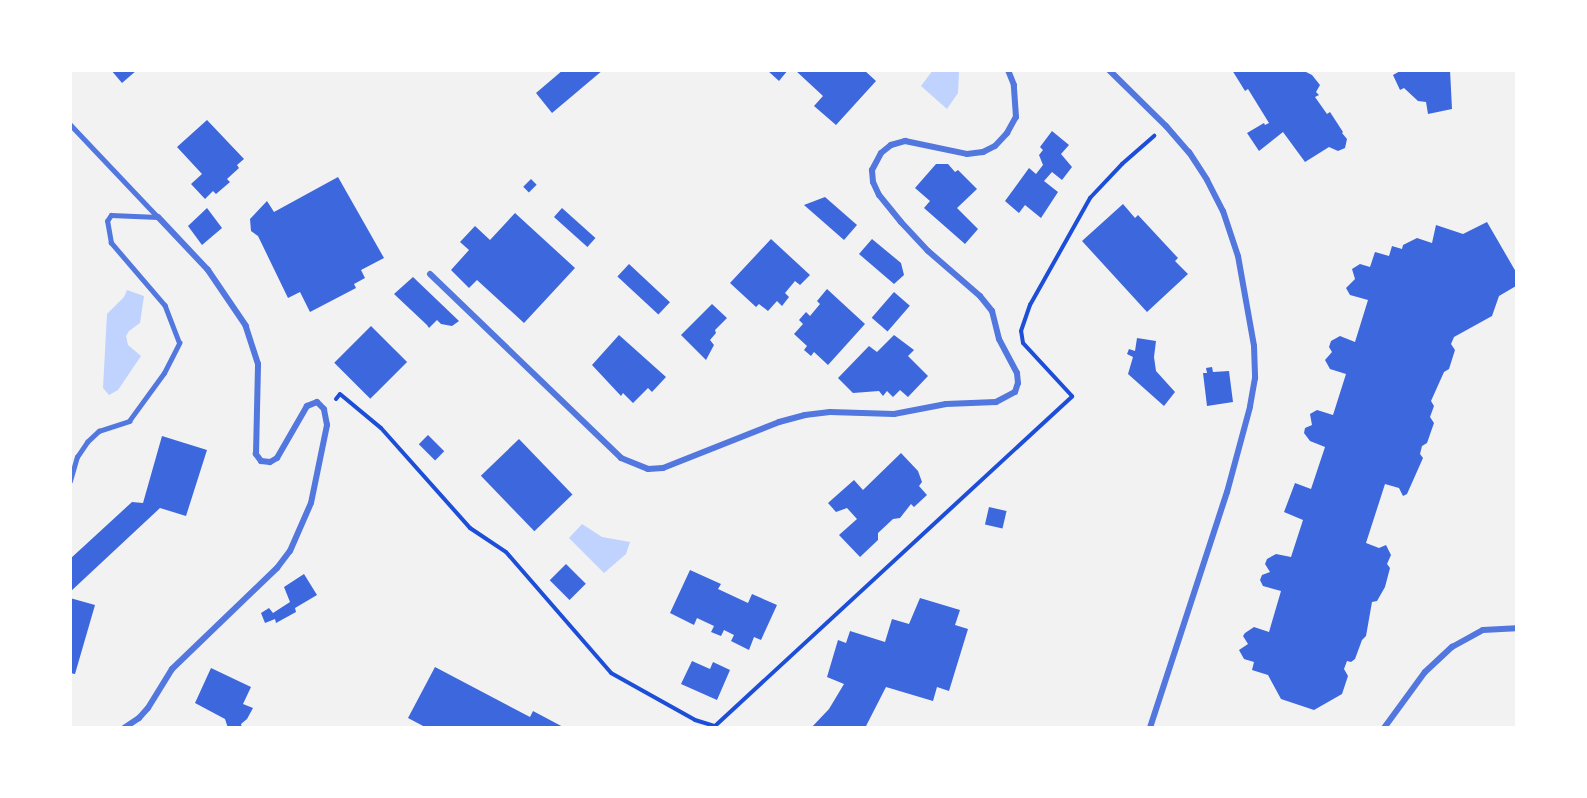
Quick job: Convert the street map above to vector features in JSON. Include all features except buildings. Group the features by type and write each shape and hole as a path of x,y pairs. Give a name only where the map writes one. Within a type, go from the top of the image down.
{"street":[{"path":"430,274 621,458 648,469 663,468 779,422 805,415 830,412 894,414 946,404 996,402 1015,392 1018,383 1017,373 999,339 992,311 980,296 928,251 879,195 873,182 872,170 881,153 891,145 905,141 967,154 983,152 994,146 1007,133 1016,117 1014,85 1008,70"},
{"path":"1109,70 1189,152 1223,212 1238,256 1254,346 1255,378 1250,407 1227,492 1172,667 1150,728"},
{"path":"124,728 139,718 172,669 277,568 290,551 310,503 327,425 324,409 317,402 307,406 278,458 270,462 261,461 256,454 258,364 246,326 208,270 158,217"},
{"path":"1384,728 1425,672 1452,647 1483,630 1516,628"}],"lane":[{"path":"70,124 158,217"},
{"path":"70,481 77,457 87,442 99,431 129,421 164,373 179,343 165,306 111,243 107,221 111,215 158,217"}],"path":[{"path":"324,409 340,394 381,428 470,528 506,552 611,674 678,711 716,726 1072,396 1023,343 1021,331 1030,305 1090,198 1122,164 1166,126"}],"water":[{"path":"933,70 959,71 958,93 947,109 921,86"},
{"path":"127,290 144,296 140,323 126,336 128,345 141,356 118,390 109,395 103,388 107,314 124,297"},
{"path":"582,524 602,537 630,542 626,554 604,573 569,538"}]}
